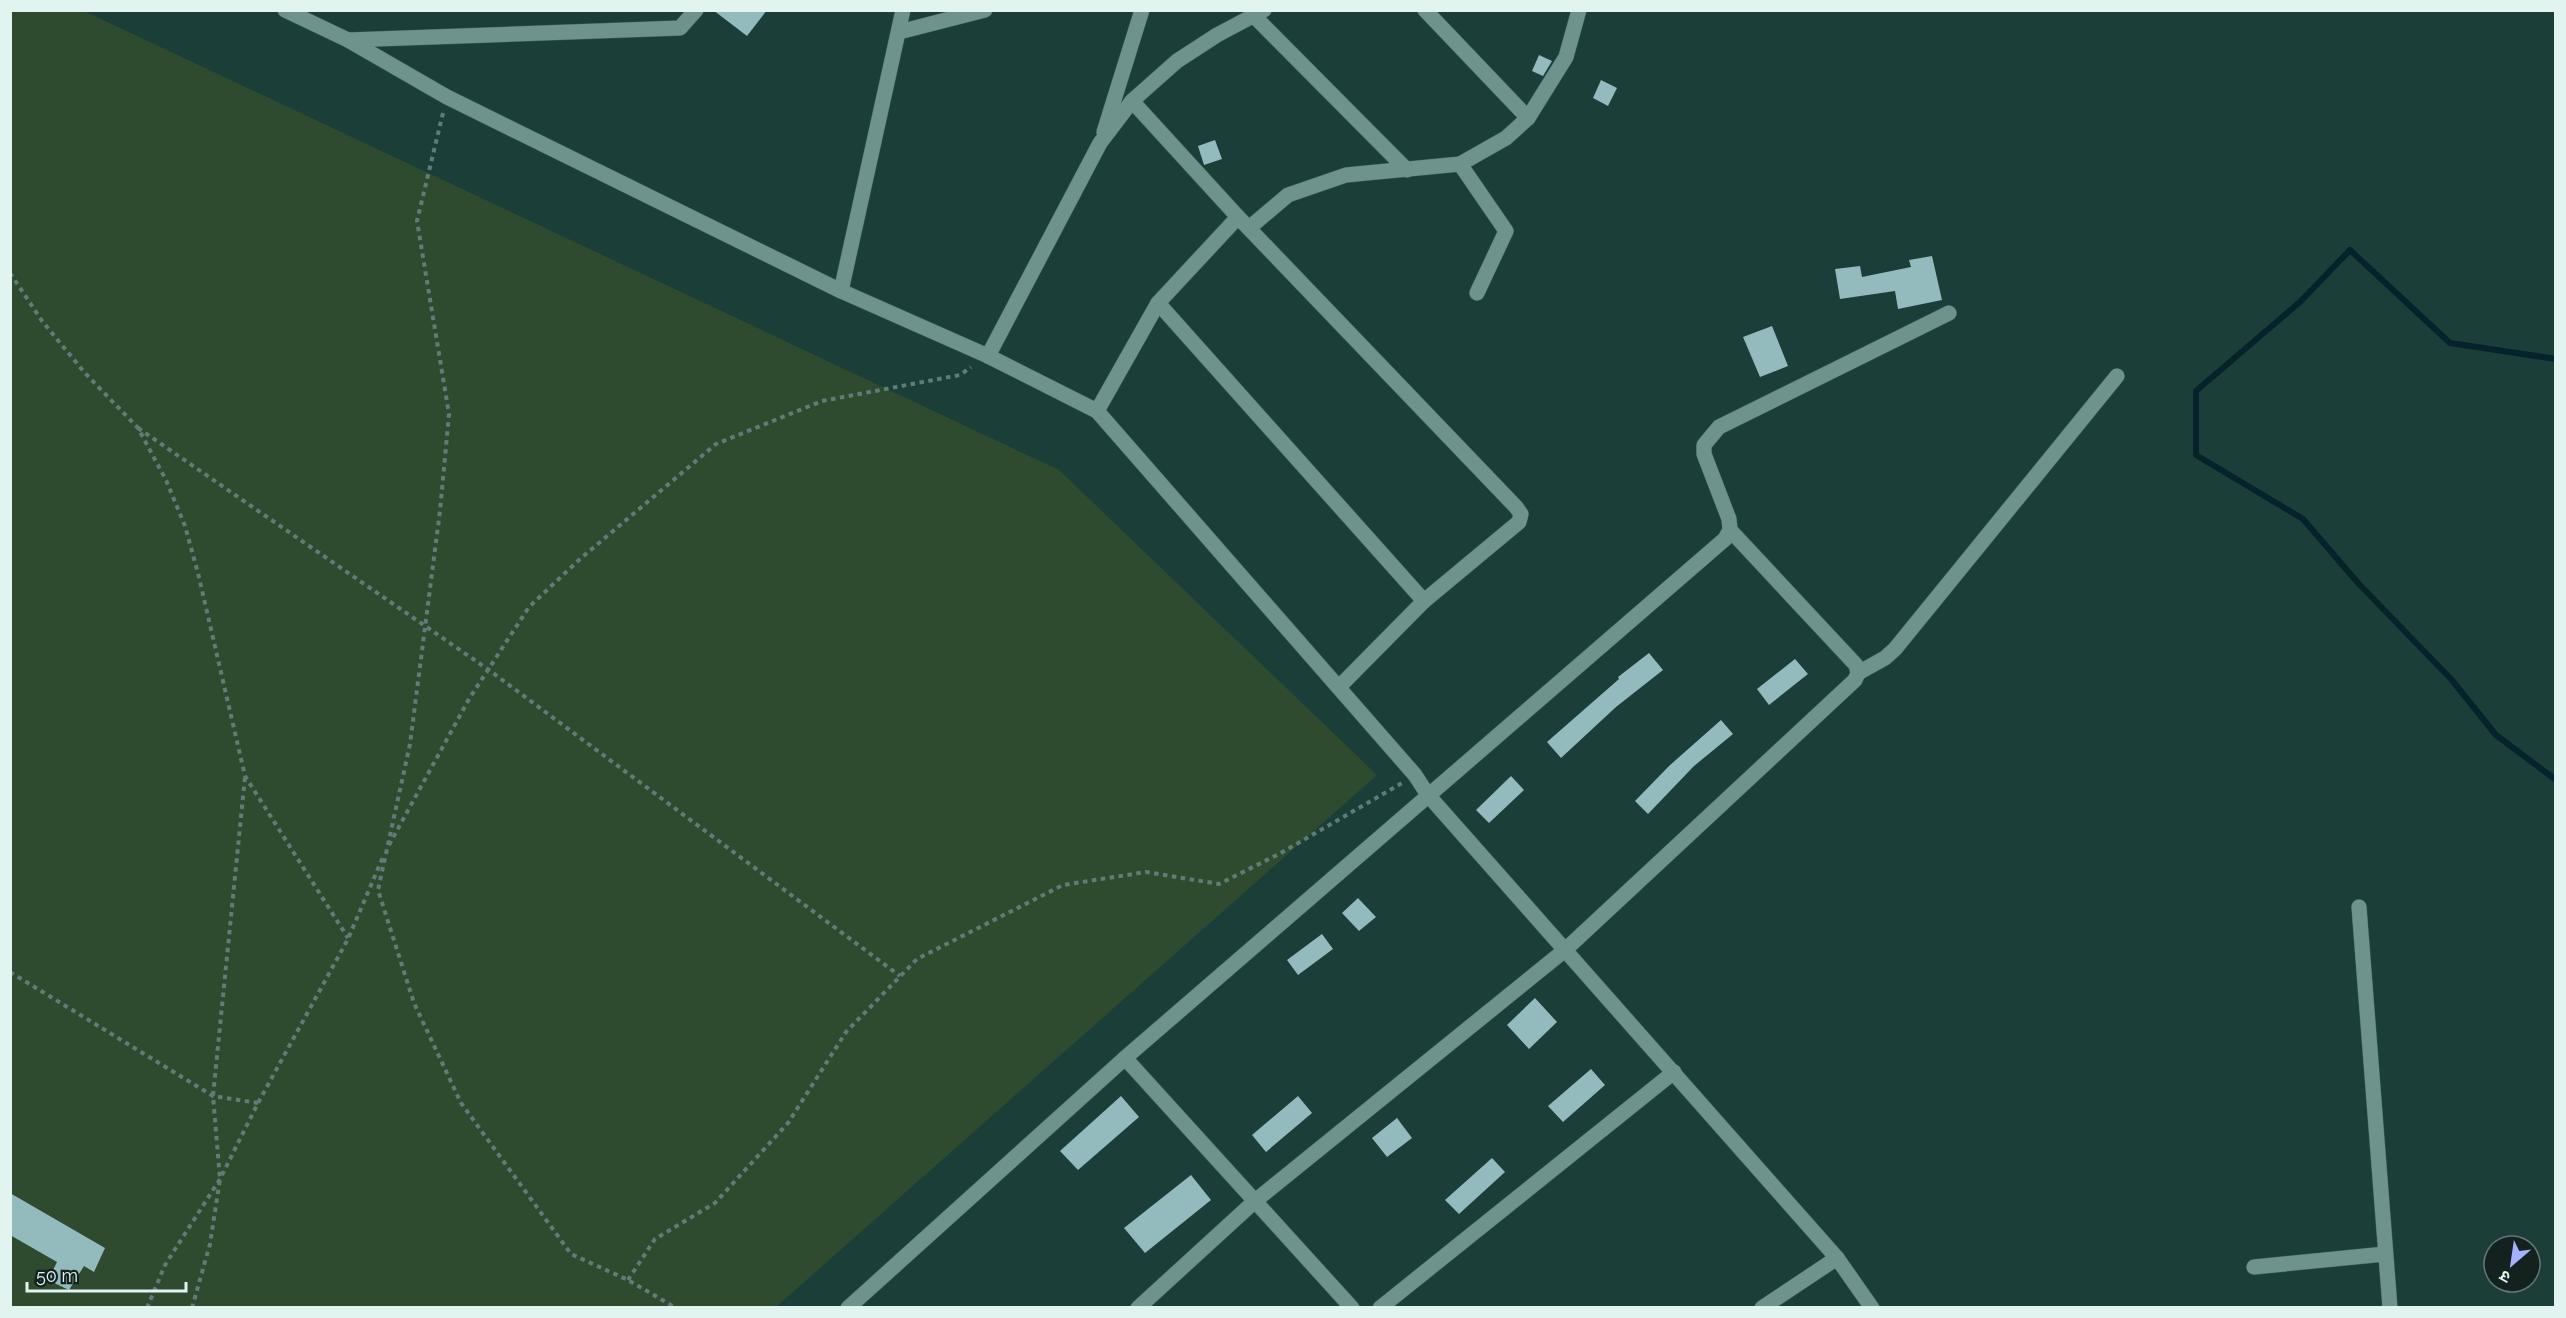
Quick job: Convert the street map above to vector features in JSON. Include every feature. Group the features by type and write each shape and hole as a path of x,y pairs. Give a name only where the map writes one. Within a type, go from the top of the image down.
{"street":[{"path":"348,40 680,28 696,10"},
{"path":"842,291 903,10"},
{"path":"899,32 985,10"},
{"path":"1100,143 1142,10"},
{"path":"1425,10 1528,118"},
{"path":"1097,411 1158,303 1244,222 1288,195 1346,176 1460,164 1506,138 1528,118 1566,57 1579,10"},
{"path":"292,12 348,40 447,97 842,291 988,356 1097,411 1415,775 1428,795 1837,1258 1872,1308"},
{"path":"988,356 1100,143 1132,101 1177,61 1216,35 1259,14 1407,171"},
{"path":"1132,101 1521,514 1519,522 1424,601 1339,687"},
{"path":"1460,164 1506,231 1477,293"},
{"path":"1158,303 1424,601"},
{"path":"848,1308 1125,1058 1725,539 1730,530 1729,519 1704,454 1704,445 1719,427 1949,313"},
{"path":"1138,1308 1255,1201 1565,950 1854,680 1858,673 1885,658 1895,649 2117,376"},
{"path":"1730,530 1856,665 1858,673"},
{"path":"2359,907 2390,1308"},
{"path":"1125,1058 1352,1308"},
{"path":"1380,1308 1674,1072"},
{"path":"2254,1267 2385,1254"},
{"path":"1762,1308 1837,1258"}],"path":[{"path":"447,97 417,221 449,414 440,511 410,744 378,890 414,1003 461,1103 571,1254 628,1280 676,1308"},
{"path":"10,273 42,321 85,373 138,428 489,670 900,976"},
{"path":"147,1308 165,1265 220,1179 258,1103 348,939 387,849 469,699 529,607 580,559 716,444 822,400 960,375 988,356"},
{"path":"138,428 166,480 185,526 246,776 348,939"},
{"path":"628,1280 655,1239 716,1203 788,1124 846,1032 917,959 1063,885 1146,872 1219,884 1279,854 1415,775"},
{"path":"192,1308 210,1244 220,1179 213,1096 246,776"},
{"path":"10,972 213,1096 258,1103"}],"green space":[{"path":"10,11 84,11 1059,470 1377,775 776,1307 11,1307"}],"building":[{"path":"713,10 767,10 747,36"},
{"path":"1539,55 1552,61 1543,76 1532,71"},
{"path":"1601,80 1617,88 1608,106 1593,98"},
{"path":"1215,140 1222,159 1204,165 1198,146"},
{"path":"1932,256 1942,300 1898,309 1895,291 1840,299 1835,269 1860,266 1862,277 1911,267 1909,260"},
{"path":"1772,326 1788,366 1760,377 1743,337"},
{"path":"1649,653 1663,670 1616,707 1561,758 1547,742 1619,679 1618,677"},
{"path":"1795,659 1808,674 1769,705 1757,689"},
{"path":"1721,720 1733,734 1694,766 1648,814 1635,801 1669,766"},
{"path":"1511,776 1524,790 1489,823 1476,810"},
{"path":"1358,898 1376,917 1359,931 1342,913"},
{"path":"1322,934 1333,949 1298,975 1287,960"},
{"path":"1535,998 1557,1022 1529,1049 1507,1025"},
{"path":"1591,1069 1605,1085 1563,1122 1548,1106"},
{"path":"1121,1096 1139,1117 1078,1170 1060,1151"},
{"path":"1298,1096 1312,1113 1266,1152 1252,1135"},
{"path":"1397,1118 1412,1138 1387,1157 1372,1138"},
{"path":"1492,1158 1505,1172 1459,1214 1445,1200"},
{"path":"1191,1175 1211,1200 1145,1253 1124,1228"},
{"path":"10,1193 105,1248 94,1272 84,1266 69,1290 48,1280 57,1262 10,1235"}],"waterway":[{"path":"2556,359 2450,343 2350,250 2301,301 2196,391 2196,455 2303,519 2358,583 2451,679 2496,735 2556,780"}]}
